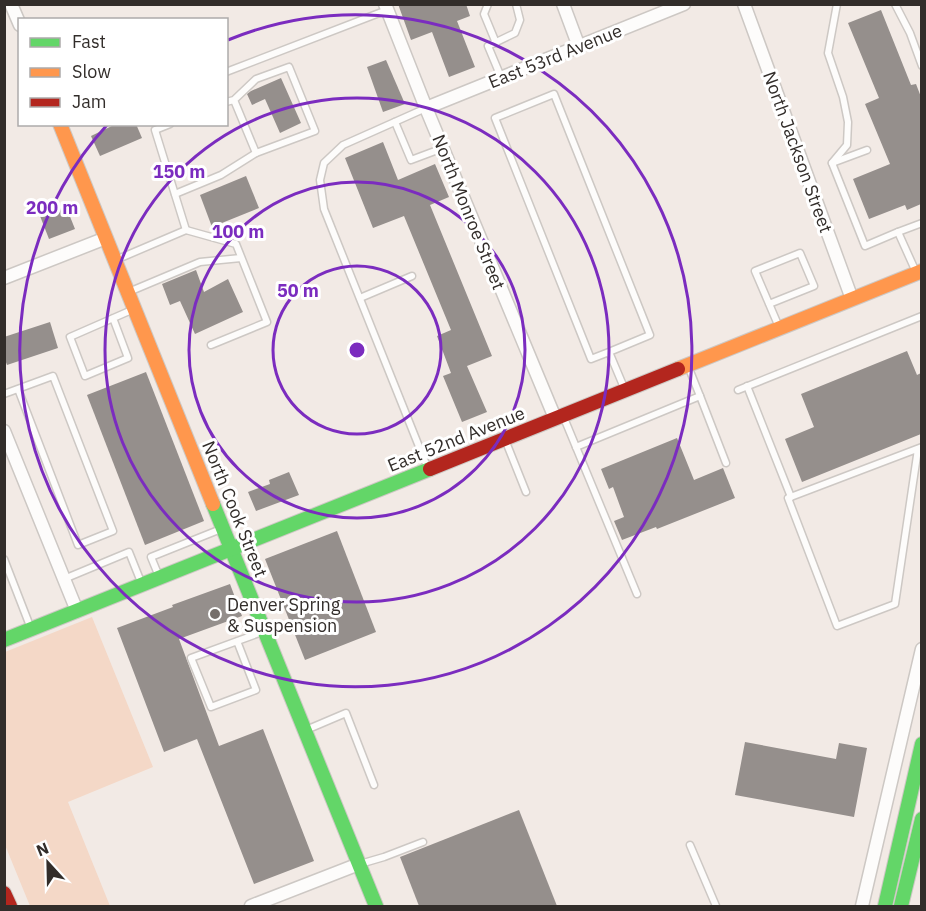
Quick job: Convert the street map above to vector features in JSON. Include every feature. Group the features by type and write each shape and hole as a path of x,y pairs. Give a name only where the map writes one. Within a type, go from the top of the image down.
{"main road":[{"name":"North Cook Street","path":"61,126 376,906"},
{"name":"East 52nd Avenue","path":"4,640 919,272"},
{"path":"885,906 921,744"},
{"path":"901,906 921,819"},
{"path":"4,893 10,906"}],"street":[{"path":"11,4 18,20"},
{"path":"563,4 579,47"},
{"name":"East 53rd Avenue","path":"426,108 684,4"},
{"name":"North Jackson Street","path":"744,4 852,299"},
{"name":"North Monroe Street","path":"387,7 426,108 559,417"},
{"path":"4,278 106,238"},
{"path":"4,430 77,611"},
{"path":"862,906 921,650"},
{"path":"252,906 359,864"}],"lane":[{"path":"488,4 484,14 496,43"},
{"path":"501,78 488,46 515,33 520,20 516,4"},
{"path":"832,163 847,145 848,122 843,97 828,53 837,4"},
{"path":"895,4 910,33 921,66"},
{"path":"228,71 387,7"},
{"path":"175,194 220,175 256,153 315,131 289,67 256,79 234,100 228,102"},
{"path":"554,94 650,335 609,352 591,359 495,118 554,94"},
{"path":"234,100 256,153"},
{"path":"426,108 343,145 324,163 320,180 324,209 429,469"},
{"path":"395,122 411,160 443,148"},
{"path":"165,126 155,130 186,230"},
{"path":"832,163 867,150"},
{"path":"832,163 865,246 921,223"},
{"path":"115,260 186,230 236,244 267,322 211,345"},
{"path":"898,232 919,272"},
{"path":"769,304 814,286 800,253 755,271 779,328"},
{"path":"128,292 200,262 241,258"},
{"path":"360,298 412,276"},
{"path":"113,318 128,358 86,376 70,337 113,318 135,309"},
{"path":"738,390 921,315"},
{"path":"609,352 625,390"},
{"path":"688,365 726,463"},
{"path":"4,394 53,376 113,531 78,545 18,389"},
{"path":"747,386 791,497"},
{"path":"576,447 700,396"},
{"path":"559,417 576,447 637,594"},
{"path":"504,439 526,492"},
{"path":"920,448 895,604 837,626 788,498 920,448"},
{"path":"160,578 151,556 223,528"},
{"path":"64,579 129,552 142,585"},
{"path":"4,559 31,629"},
{"path":"237,641 256,690 211,707 191,658 237,641 266,631"},
{"path":"305,730 345,713 374,785"},
{"path":"359,864 423,842"},
{"path":"690,845 716,906"}],"shaded area":[{"path":"92,617 153,767 68,802 110,906 30,906 5,845 5,652"}],"building":[{"path":"398,4 466,4 470,16 457,21 475,67 449,77 432,32 411,40"},
{"path":"881,10 911,85 916,84 921,97 921,204 907,210 905,205 869,219 853,179 890,164 865,104 879,98 848,23"},
{"path":"386,60 405,104 383,112 367,67"},
{"path":"281,78 301,123 280,133 265,99 252,105 247,94"},
{"path":"112,126 137,126 142,138 100,156 91,136"},
{"path":"383,142 398,180 435,164 449,197 430,205 492,356 467,366 487,412 462,422 443,376 451,373 437,336 451,330 404,216 373,228 345,158"},
{"path":"246,176 259,208 212,227 200,195"},
{"path":"60,208 63,216 69,214 75,229 49,239 40,216"},
{"path":"196,270 204,292 228,279 243,312 195,334 180,301 170,305 162,284"},
{"path":"50,322 58,348 7,365 4,357 4,337"},
{"path":"907,351 917,375 921,373 921,434 802,482 785,439 814,427 801,394"},
{"path":"146,372 204,521 145,545 87,395"},
{"path":"677,438 694,480 723,468 735,498 657,529 656,527 622,540 614,521 624,517 613,487 609,489 601,469"},
{"path":"289,472 299,495 256,511 248,492 270,484 269,480"},
{"path":"337,531 376,632 305,660 265,559"},
{"path":"230,584 242,616 179,639 219,746 263,729 314,861 254,884 197,739 164,752 117,628"},
{"path":"745,742 836,759 839,743 867,748 854,817 735,795"},
{"path":"519,810 557,906 419,906 400,857"}],"traffic: fast":[{"path":"4,640 430,469"},
{"path":"213,504 376,906"},
{"path":"885,906 922,744"},
{"path":"901,906 922,819"}],"traffic: slow":[{"path":"61,126 213,504"},
{"path":"678,369 922,271"}],"traffic: jam":[{"path":"430,469 678,369"},
{"path":"4,893 10,906"}],"place":[{"name":"Denver Spring & Suspension","path":"215,614"}]}
